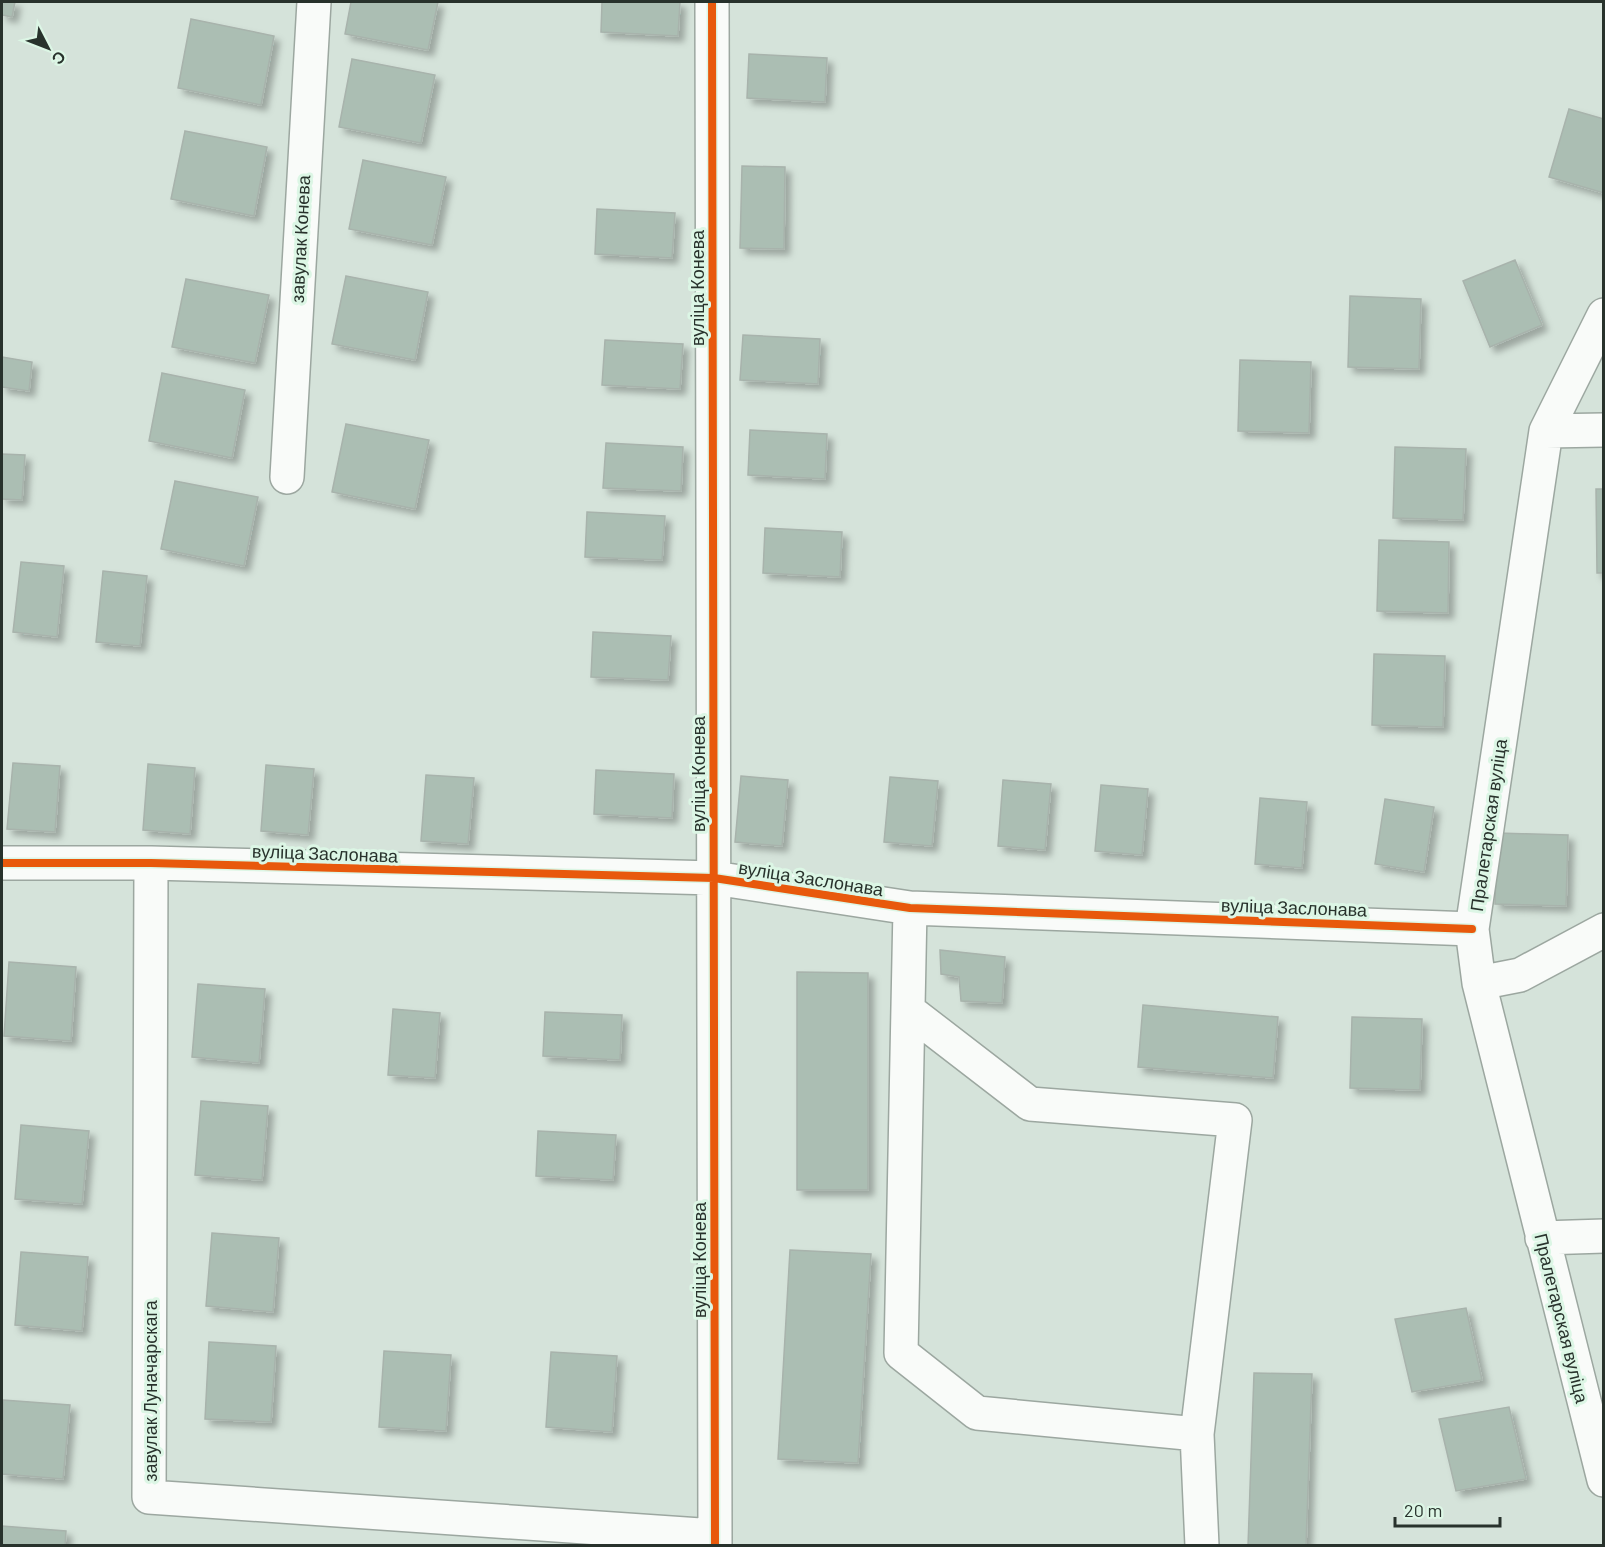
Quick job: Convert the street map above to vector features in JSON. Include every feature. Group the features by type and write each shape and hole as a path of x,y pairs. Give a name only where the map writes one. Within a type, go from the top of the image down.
{"street":[{"name":"завулак Конева","path":"287,477 314,2"},
{"name":"вуліца Конева","path":"712,2 715,1541"},
{"name":"Пралетарская вуліца","path":"1604,315 1546,431 1472,929 1479,983 1604,1480"},
{"path":"1546,431 1604,430"},
{"name":"вуліца Заслонава","path":"2,863 151,863 714,878 910,908 1472,929"},
{"name":"завулак Луначарскага","path":"151,863 150,1497 715,1541"},
{"path":"910,908 902,1353 977,1413 1197,1434"},
{"path":"1479,983 1520,975 1604,930"},
{"path":"908,1010 1030,1104 1235,1120 1197,1434 1203,1545"},
{"path":"1542,1238 1604,1236"}],"building":[{"path":"2,2 15,2 12,17 2,15"},
{"path":"351,2 438,2 428,50 345,34"},
{"path":"602,2 680,2 678,36 601,32"},
{"path":"191,19 274,36 261,105 178,88"},
{"path":"749,54 827,58 825,102 747,98"},
{"path":"352,59 435,75 421,143 339,127"},
{"path":"1569,109 1604,119 1604,193 1549,177"},
{"path":"185,131 267,147 254,216 171,199"},
{"path":"363,160 446,177 432,245 349,229"},
{"path":"742,166 785,167 784,249 740,248"},
{"path":"597,209 675,213 672,258 595,254"},
{"path":"1515,260 1542,325 1490,347 1463,281"},
{"path":"346,276 428,292 415,360 332,344"},
{"path":"186,279 269,295 255,363 172,347"},
{"path":"1350,296 1421,299 1419,369 1348,367"},
{"path":"743,335 820,339 818,384 740,380"},
{"path":"605,340 683,344 680,389 602,385"},
{"path":"2,357 32,362 29,391 2,387"},
{"path":"1240,360 1311,362 1309,433 1238,431"},
{"path":"162,373 245,390 232,458 149,441"},
{"path":"346,424 429,440 415,509 332,492"},
{"path":"750,430 827,434 825,479 748,475"},
{"path":"606,443 683,447 681,491 603,488"},
{"path":"1395,447 1466,449 1463,520 1393,518"},
{"path":"2,454 25,455 22,500 2,499"},
{"path":"175,481 258,497 244,566 161,549"},
{"path":"1596,489 1604,489 1604,573 1597,573"},
{"path":"587,512 665,516 662,560 585,557"},
{"path":"765,528 842,532 840,577 763,573"},
{"path":"1379,540 1449,542 1448,613 1377,611"},
{"path":"21,562 64,566 57,637 13,632"},
{"path":"103,571 147,576 140,646 96,642"},
{"path":"593,632 671,636 668,680 591,677"},
{"path":"1374,654 1445,656 1443,727 1372,725"},
{"path":"13,763 60,766 55,832 7,829"},
{"path":"148,764 195,768 190,834 143,830"},
{"path":"266,765 314,769 308,835 261,831"},
{"path":"596,770 674,774 672,818 594,814"},
{"path":"426,775 474,778 468,844 421,841"},
{"path":"741,776 788,780 782,846 735,842"},
{"path":"890,777 938,781 932,846 884,842"},
{"path":"1003,780 1051,784 1045,850 998,846"},
{"path":"1101,785 1148,789 1142,855 1095,851"},
{"path":"1260,798 1307,802 1302,868 1255,864"},
{"path":"1385,799 1434,807 1424,872 1375,864"},
{"path":"1497,833 1568,835 1566,906 1495,904"},
{"path":"940,950 1005,957 1002,1003 961,1001 959,977 941,974"},
{"path":"9,962 76,967 71,1041 4,1036"},
{"path":"797,972 868,973 868,1190 797,1190"},
{"path":"198,984 265,989 259,1063 192,1057"},
{"path":"1143,1005 1278,1017 1273,1078 1138,1067"},
{"path":"393,1009 440,1013 435,1078 388,1075"},
{"path":"545,1012 622,1015 620,1060 543,1056"},
{"path":"1352,1017 1422,1019 1420,1090 1350,1088"},
{"path":"201,1101 268,1106 262,1180 195,1175"},
{"path":"21,1125 89,1131 82,1204 15,1199"},
{"path":"538,1131 616,1135 613,1180 536,1176"},
{"path":"212,1233 279,1238 273,1312 206,1306"},
{"path":"790,1250 871,1254 858,1463 778,1459"},
{"path":"21,1252 88,1257 82,1331 15,1325"},
{"path":"1466,1308 1482,1380 1412,1392 1395,1319"},
{"path":"209,1342 276,1346 271,1422 205,1419"},
{"path":"384,1351 451,1355 446,1431 379,1427"},
{"path":"551,1352 617,1356 612,1432 546,1427"},
{"path":"1254,1373 1312,1374 1306,1546 1248,1546"},
{"path":"3,1400 70,1405 63,1479 2,1474"},
{"path":"1509,1407 1526,1479 1456,1491 1439,1419"},
{"path":"2,1526 66,1531 65,1546 2,1546"}],"cycle path":[{"path":"712,2 715,1546"},
{"path":"2,863 151,863 714,878 910,908 1472,929"}]}
